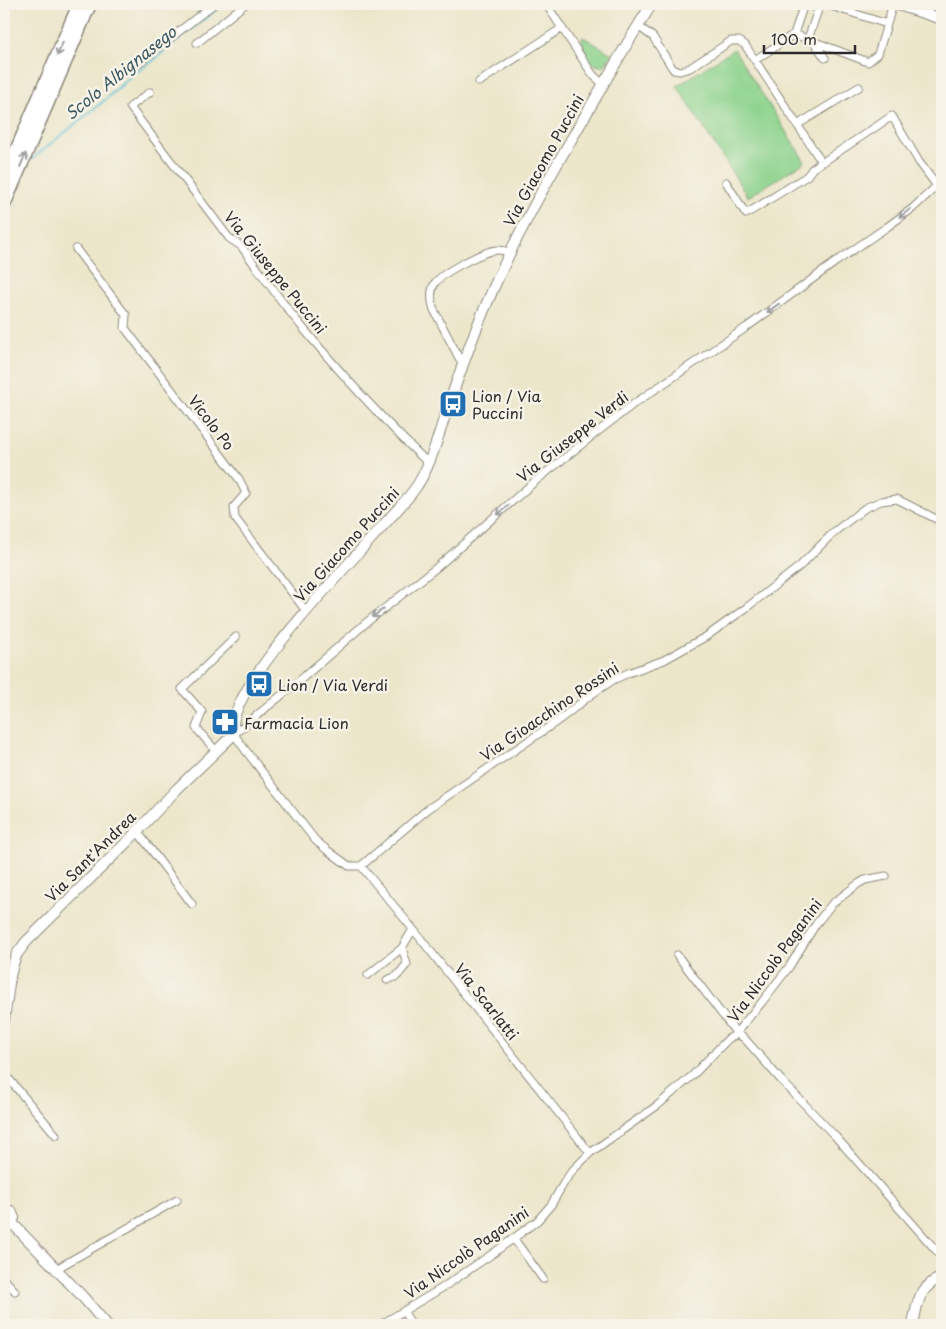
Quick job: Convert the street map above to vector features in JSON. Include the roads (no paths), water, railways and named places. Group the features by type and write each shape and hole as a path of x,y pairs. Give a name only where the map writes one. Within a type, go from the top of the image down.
{"highway":[{"path":"4,179 79,4"},
{"path":"4,205 90,4"}],"street":[{"path":"136,65 214,4"},
{"path":"197,43 245,4"},
{"name":"Via Giacomo Puccini","path":"546,4 593,75 603,84"},
{"name":"Via Giacomo Puccini","path":"234,734 232,726 234,718 266,661 306,611 403,504 418,484 428,463 484,309 510,252 539,195 652,4"},
{"path":"755,60 794,34 804,4"},
{"path":"811,40 820,4"},
{"path":"825,4 887,24"},
{"path":"794,34 868,62 878,54 894,4 907,6 942,19"},
{"path":"638,26 653,37 671,66 677,71 684,71 730,41 739,40 745,45 821,161"},
{"path":"479,82 562,28"},
{"path":"811,40 825,58"},
{"path":"797,125 859,87"},
{"name":"Via Giuseppe Puccini","path":"150,92 130,107 229,238 241,246 308,334 399,435 428,463"},
{"path":"726,182 746,214 808,176 812,169 820,164 821,161 823,162 831,157 892,116 919,162 940,184"},
{"name":"Via Giuseppe Verdi","path":"234,734 367,622 436,568 533,483 596,433 635,403 740,332 837,261 887,228 940,184"},
{"name":"Vicolo Po","path":"76,249 126,315 125,328 239,479 246,493 234,507 235,518 306,611"},
{"path":"463,363 431,302 431,295 436,281 480,254 498,250 510,252"},
{"name":"Via Gioacchino Rossini","path":"362,866 428,809 560,720 599,689 628,673 664,660 707,636 800,566 834,532 865,508 881,501 898,499 942,522"},
{"path":"216,751 196,728 202,712 182,689 236,637"},
{"path":"234,734 315,840 349,866 362,866"},
{"name":"Via Sant'Andrea","path":"4,1020 10,976 17,954 26,942 234,734"},
{"path":"138,831 192,904"},
{"name":"Via Scarlatti","path":"362,866 590,1152"},
{"name":"Via Niccolò Paganini","path":"380,1325 450,1283 514,1238 544,1214 572,1171 590,1152 658,1105 692,1076 728,1039 737,1034 784,973 816,924 832,904 865,880 886,876"},
{"path":"368,975 402,948 413,929"},
{"path":"387,980 397,976 407,964 402,948"},
{"name":"Via Niccolò Paganini","path":"677,955 737,1034 744,1038 781,1080 836,1136 942,1257"},
{"path":"4,1073 56,1135"},
{"path":"56,1269 177,1200"},
{"path":"4,1208 9,1209 13,1213 14,1218 8,1224 56,1269 107,1325"},
{"path":"514,1238 543,1279"},
{"path":"913,1325 920,1295 924,1288 942,1277"},
{"path":"4,1278 15,1291"},
{"path":"404,1312 412,1325"}],"waterway":[{"name":"Scolo Albignasego","path":"32,159 105,100 130,77 223,4"},
{"name":"Scolo Albignasego","path":"4,157 5,153"}],"place":[{"name":"Lion / Via Puccini","path":"453,404"},
{"name":"Lion / Via Verdi","path":"259,684"},
{"name":"Farmacia Lion","path":"225,722"}]}
